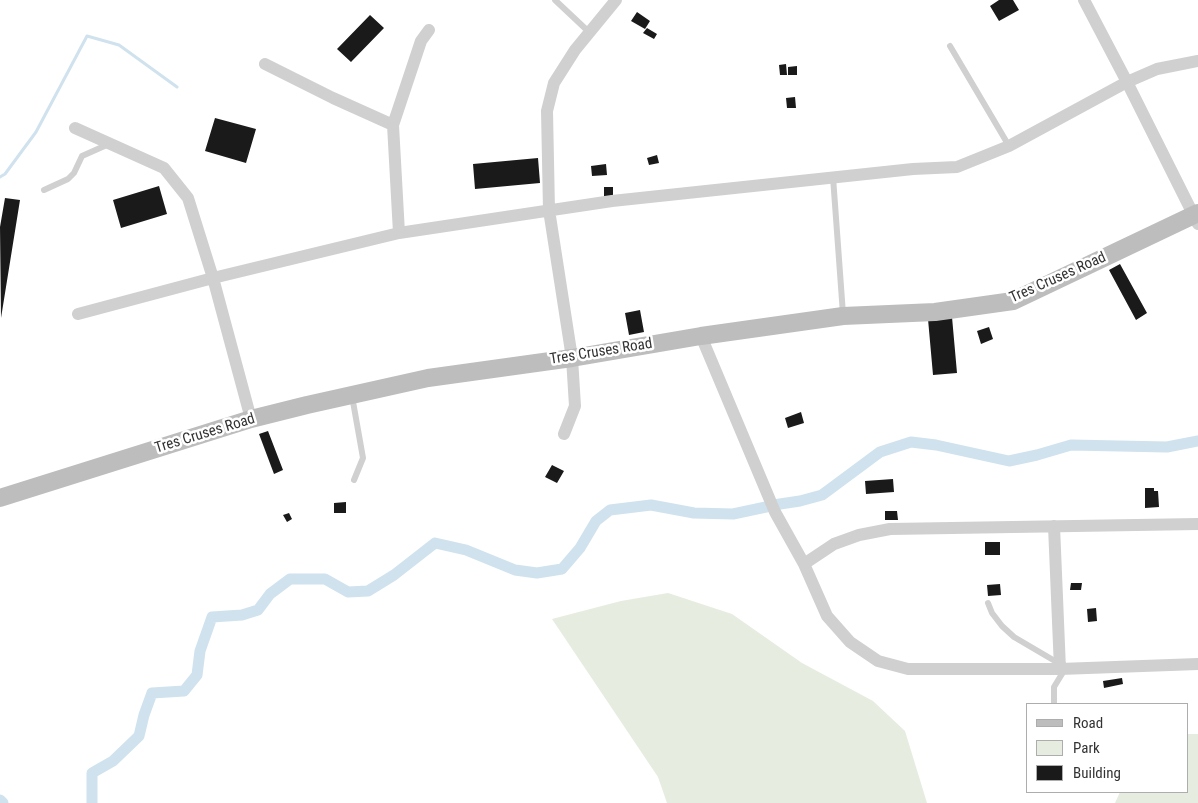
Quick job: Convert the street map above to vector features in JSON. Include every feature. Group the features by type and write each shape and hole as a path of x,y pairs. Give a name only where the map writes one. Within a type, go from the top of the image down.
{"main road":[{"name":"Tres Cruses Road","path":"0,498 251,419 428,378 843,316 935,312 1013,301 1196,217"}],"street":[{"path":"564,434 576,406 572,358 550,210 547,111 554,83 575,50 616,0"},
{"path":"1084,0 1196,217"},
{"path":"398,233 393,125 421,41 429,30"},
{"path":"78,314 213,278 398,233 612,200 913,168 957,166 1009,146 1127,82 1157,69 1198,61"},
{"path":"265,64 393,125"},
{"path":"75,128 164,168 188,198 213,278 251,419"},
{"path":"701,336 768,498 804,564 827,616 850,642 878,661 908,669 1198,664"},
{"path":"804,564 834,544 859,535 890,529 1198,524"},
{"path":"1054,526 1062,667"}],"lane":[{"path":"555,0 589,32"},
{"path":"950,46 1009,146"},
{"path":"44,190 61,184 68,179 74,173 82,156 110,144"},
{"path":"833,177 843,316"},
{"path":"352,395 363,458 354,480"},
{"path":"988,602 992,613 1014,637 1062,667 1054,687 1054,703"}],"green space":[{"path":"668,593 732,614 802,663 873,701 905,731 927,803 667,803 658,777 552,619 621,601"},
{"path":"1188,734 1198,734 1198,803 1115,803 1120,793 1188,793"}],"building":[{"path":"999,0 1013,0 1019,10 999,21 990,6"},
{"path":"637,12 650,21 645,29 631,21"},
{"path":"370,15 384,28 351,62 337,49"},
{"path":"647,28 657,34 654,39 643,33"},
{"path":"786,64 787,75 780,75 779,65"},
{"path":"797,66 797,75 788,75 788,67"},
{"path":"795,97 796,108 787,108 786,98"},
{"path":"215,118 256,129 246,163 205,151"},
{"path":"657,155 659,163 649,165 647,158"},
{"path":"538,158 540,183 475,189 473,164"},
{"path":"606,164 607,175 592,176 591,166"},
{"path":"159,186 167,214 121,228 113,200"},
{"path":"604,187 613,187 613,198 604,198"},
{"path":"5,198 20,200 1,318 0,227"},
{"path":"1120,264 1147,313 1136,320 1109,270"},
{"path":"640,310 644,332 629,335 625,313"},
{"path":"952,317 957,373 933,375 928,319"},
{"path":"989,327 993,339 981,344 977,331"},
{"path":"801,412 804,423 788,428 785,418"},
{"path":"268,431 283,470 274,474 259,434"},
{"path":"552,465 564,471 557,483 545,477"},
{"path":"893,479 894,492 866,494 865,481"},
{"path":"1145,488 1154,488 1154,491 1158,491 1159,507 1145,508"},
{"path":"346,502 346,513 334,513 334,503"},
{"path":"885,511 897,511 898,520 885,520"},
{"path":"289,513 292,519 287,522 283,515"},
{"path":"985,542 1000,542 1000,555 985,555"},
{"path":"1071,583 1082,583 1081,590 1070,590"},
{"path":"1000,584 1001,595 988,596 987,585"},
{"path":"1096,608 1097,621 1088,622 1087,609"},
{"path":"1122,678 1123,684 1104,688 1103,681"}],"waterway":[{"path":"0,177 5,174 36,132 87,36 119,45 177,87"},
{"path":"92,803 92,773 113,761 139,736 152,693 184,691 197,675 200,651 212,617 242,615 258,610 270,594 290,579 325,579 348,592 368,591 394,575 435,543 466,550 515,570 537,573 562,569 580,548 596,521 610,510 651,505 694,513 733,514 800,501 822,495 880,452 911,442 936,445 1009,461 1071,445 1167,447 1198,441"},
{"path":"0,800 3,803"}]}
